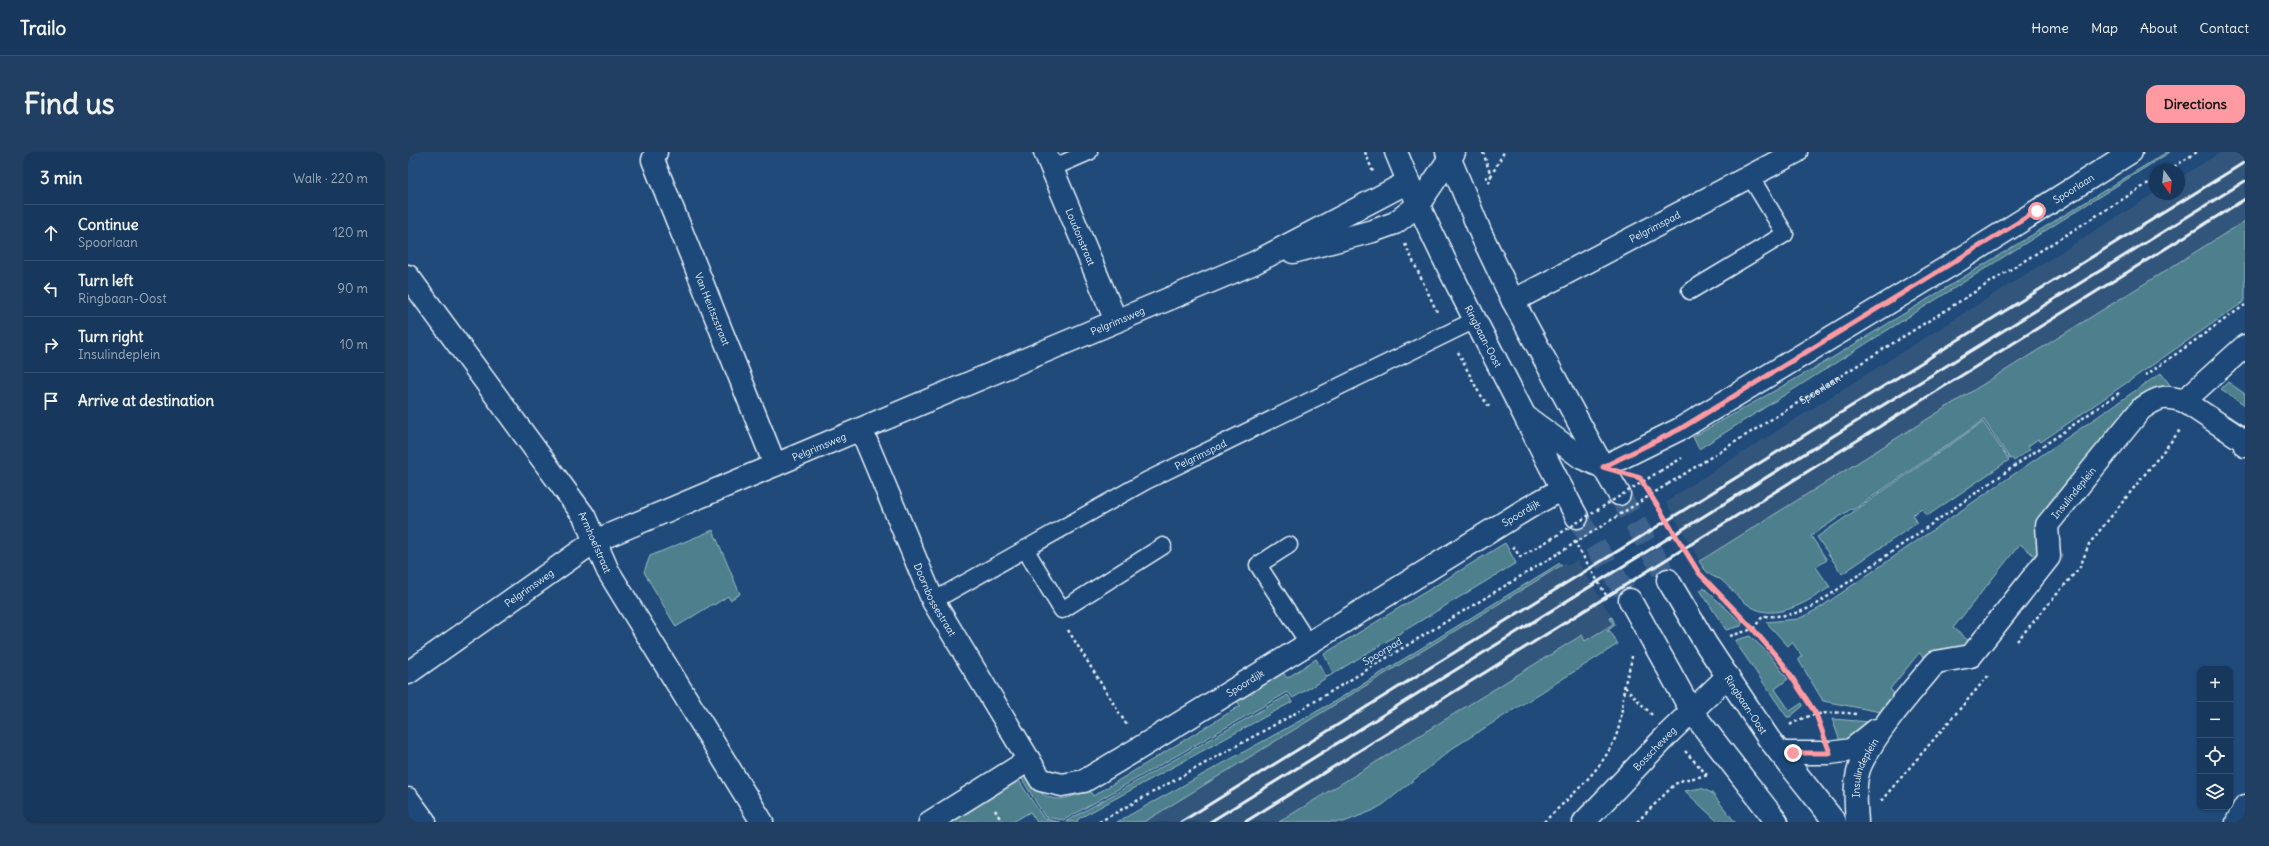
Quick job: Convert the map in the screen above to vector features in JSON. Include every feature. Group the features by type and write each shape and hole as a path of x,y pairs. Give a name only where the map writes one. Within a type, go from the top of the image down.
{"street":[{"name":"Van Heutszstraat","path":"656,152 653,160 775,465"},
{"name":"Ringbaan-Oost","path":"1396,152 1418,205 1475,320 1523,415 1577,516"},
{"name":"Pelgrimspad","path":"1513,301 1796,152"},
{"name":"Spoorlaan","path":"1603,467 1680,429 1956,262 2131,152"},
{"name":"Pelgrimsweg","path":"408,673 595,541 1254,263 1408,182 1450,154"},
{"name":"Pelgrimsweg","path":"1254,263 1373,231 1395,223 1418,205 1450,154"},
{"path":"1450,154 1481,234 1513,301 1603,467 1620,494"},
{"name":"Loudonstraat","path":"1049,160 1116,321"},
{"name":"Armhoefstraat","path":"408,276 584,516 608,571 762,822"},
{"path":"2245,346 2184,401 2243,440 2245,446"},
{"name":"Insulindeplein","path":"1857,822 1856,796 1861,765 1890,719 1936,662 1971,656 2049,557 2047,525 2141,409 2154,399 2170,397 2184,401"},
{"path":"1523,415 1582,458 1603,467"},
{"name":"Doornbossestraat","path":"861,429 933,601 1029,760"},
{"name":"Spoordijk","path":"1029,760 1041,780 1062,785 1084,781 1528,508 1562,489"},
{"name":"Ringbaan-Oost","path":"1668,580 1728,676 1780,752 1835,822"},
{"path":"1630,600 1692,712 1777,822"},
{"name":"Bosscheweg","path":"1584,822 1728,676"},
{"name":"Insulindeplein","path":"1780,752 1830,753 1851,750 1890,719"},
{"path":"930,822 1029,760"},
{"path":"408,799 425,822"},
{"path":"2237,822 2245,806"}],"lane":[{"path":"1049,160 1089,152"},
{"path":"1690,291 1785,234 1750,176"},
{"name":"Pelgrimspad","path":"933,601 1146,481 1475,320"},
{"path":"1289,545 1258,565 1308,643"},
{"path":"1026,549 1062,610 1163,546"}],"path":[{"path":"1491,176 1504,152"},
{"path":"2178,164 2197,152"},
{"name":"Spoorlaan","path":"1668,484 2149,183"},
{"path":"2143,377 2245,305"},
{"path":"1753,629 1762,616 1778,616 1800,613 1817,604 2124,391"},
{"path":"1520,558 1687,455"},
{"path":"1640,478 1699,573 1753,629 1783,664 1812,707 1830,753"},
{"name":"Spoorpad","path":"1100,822 1294,714 1559,553 1668,484"},
{"path":"1062,610 1062,621 1141,747"},
{"path":"1544,822 1595,770 1609,751 1620,722 1624,686"},
{"path":"1637,822 1675,784 1684,780 1707,776"}],"shaded area":[{"path":"2221,152 2245,152 2245,221 1700,561 1666,503 1675,495 2149,197 2149,200 2185,200 2185,174"},
{"path":"1577,560 1612,617 1610,618 1613,624 1585,641 1581,635 1279,822 1144,822 1565,563 1567,566"}],"green space":[{"path":"2167,152 2170,152 1699,449 1693,437 1827,361"},
{"path":"2245,221 2245,301 2041,442 2038,439 2028,446 2030,449 2014,461 2012,458 2010,459 1984,420 1853,510 1851,509 1811,536 1827,560 1816,567 1830,587 1822,593 1792,608 1781,611 1760,611 1746,603 1720,579 1708,573 1701,565 1699,561"},
{"path":"2161,373 2170,385 2150,390 2136,399 2036,524 2038,553 2036,557 2020,544 1953,628 1969,641 1964,647 1934,651 1927,659 1919,653 1890,689 1897,696 1885,711 1881,712 1823,701 1798,659 1802,656 1792,642 1788,646 1766,622 1798,619 1818,609"},
{"path":"2228,382 2245,394 2245,405 2221,389"},
{"path":"1983,422 2009,460 1927,516 1922,509 1912,515 1917,523 1842,574 1817,537"},
{"path":"713,530 740,594 730,600 728,596 676,627 644,572 650,556"},
{"path":"1505,543 1516,563 1293,698 1288,692 1064,820 1045,817 1019,774 1023,772 1037,789 1044,795 1051,798 1068,798 1088,788 1093,796 1240,706 1236,699 1282,671 1287,678 1316,659 1326,676 1333,673 1324,654"},
{"path":"1560,563 1562,565 1144,822 1117,822 1332,703"},
{"path":"1704,588 1742,623 1741,626 1726,630 1700,590"},
{"path":"1612,617 1615,625 1607,631 1610,631 1618,644 1453,748 1384,804 1372,811 1344,822 1279,822 1582,635 1585,641 1613,624 1610,618"},
{"path":"1750,636 1767,652 1788,679 1775,689 1790,711 1802,703 1803,706 1790,717 1787,717 1736,643 1736,640"},
{"path":"1288,695 1292,702 1078,819 1077,822 1065,822"},
{"path":"1832,719 1871,722 1857,738 1840,741"},
{"path":"1018,779 1044,819 1060,822 1037,822 1030,812 1013,822 945,822"},
{"path":"1701,788 1712,793 1735,822 1718,822 1685,791"}],"tunnel":[{"path":"1619,494 1668,580"},
{"path":"1577,517 1630,600"}],"railway":[{"path":"1181,822 2245,162"},
{"path":"1210,822 2245,181"},
{"path":"1245,822 2245,199"}],"route":[{"path":"1793,753 1830,753 1812,707 1783,664 1753,629 1699,573 1640,478 1603,467 1680,429 1956,262 2037,211"}]}
